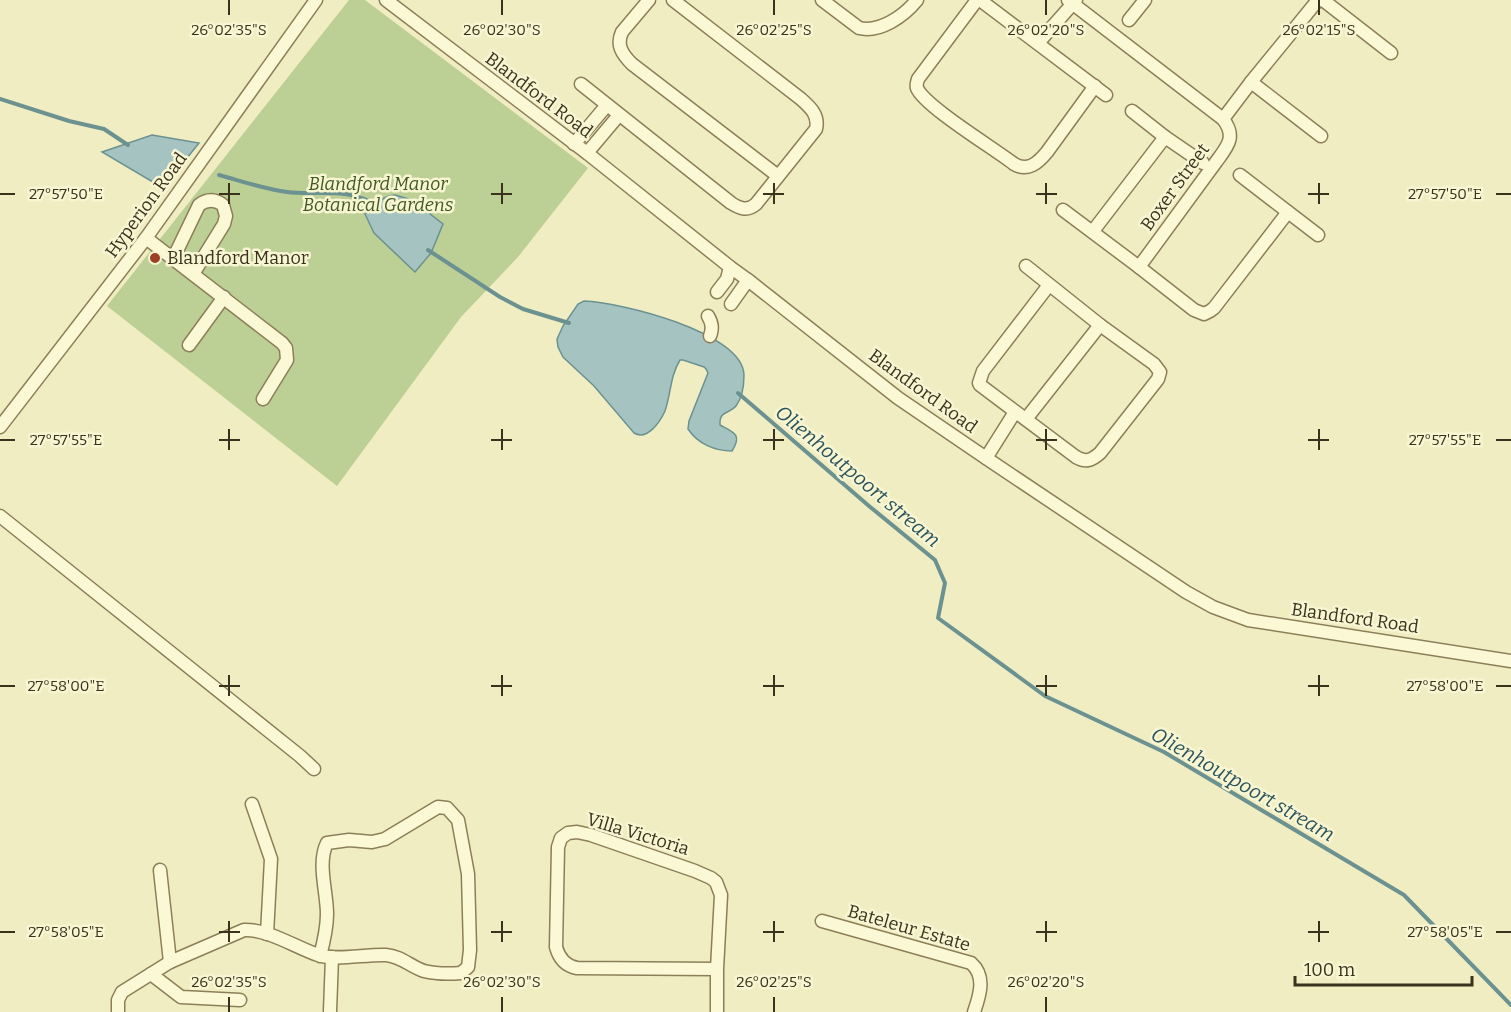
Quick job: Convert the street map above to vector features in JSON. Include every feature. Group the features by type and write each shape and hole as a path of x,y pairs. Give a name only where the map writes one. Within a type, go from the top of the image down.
{"street":[{"name":"Hyperion Road","path":"0,427 146,237 316,0"},
{"name":"Blandford Road","path":"386,0 587,153 898,398 1186,592 1213,607 1248,620 1511,661"},
{"path":"650,0 619,38 619,46 624,56 778,176"},
{"path":"581,84 738,208 753,207 816,129 816,116 812,109 673,0"},
{"path":"822,0 859,27 866,29 881,27 907,11 917,0"},
{"path":"1095,86 1039,161 1030,166 1021,167 933,106 916,85 918,79 979,0 1038,43 1095,86 1106,95"},
{"path":"1129,20 1145,0"},
{"path":"1038,43 1072,1 1223,119 1251,82 1321,0 1391,53"},
{"path":"1251,82 1321,136"},
{"path":"574,144 607,105"},
{"path":"1132,111 1203,163"},
{"path":"587,153 619,115"},
{"name":"Boxer Street","path":"1139,267 1227,147 1230,139 1223,119"},
{"path":"1093,231 1165,136"},
{"path":"1240,175 1318,234"},
{"path":"173,259 199,205 208,201 219,202 225,210 224,224 193,274"},
{"path":"1063,210 1201,314 1214,308 1287,212"},
{"path":"146,237 286,348 287,360 263,399"},
{"path":"1026,266 1157,367 1160,375 1100,453 1089,461 1076,457 980,385 979,380 983,371 1049,285"},
{"path":"717,292 730,274 730,267"},
{"path":"731,304 748,280"},
{"path":"189,345 224,297"},
{"path":"708,316 712,323 710,336"},
{"path":"986,458 1100,325"},
{"path":"0,516 314,769"},
{"path":"252,804 271,859 267,934"},
{"path":"118,1012 118,1000 122,992 170,963 244,930 253,929 326,956 389,955 423,970 450,974 461,973 468,967 470,950 468,874 458,820 447,808 438,807 385,839 372,842 349,840 327,843 323,850 322,860 327,912 326,956 330,1011"},
{"name":"Villa Victoria","path":"717,969 577,968 568,965 560,957 556,947 558,847 561,838 568,833 587,834 695,871 716,882 721,895 717,1012"},
{"path":"160,870 170,963"},
{"name":"Bateleur Estate","path":"822,921 971,963 980,974 981,981 974,1012"},
{"path":"151,974 181,997 240,1000"}],"green space":[{"name":"Blandford Manor Botanical Gardens","path":"349,0 365,0 588,168 518,257 461,317 337,486 107,306"}],"water":[{"path":"152,135 199,143 163,188 102,152"},
{"path":"395,195 412,200 443,224 431,253 415,272 374,233 365,214 382,199"},
{"path":"584,301 624,307 677,322 724,345 738,360 744,375 738,403 720,420 720,425 735,434 737,441 732,451 707,446 688,429 708,373 704,367 683,360 680,360 674,372 667,405 660,420 644,434 634,433 594,386 563,357 558,347 557,339 563,326 578,304"}],"waterway":[{"name":"Olienhoutpoort stream","path":"0,99 69,121 104,129 128,145"},
{"name":"Olienhoutpoort stream","path":"219,175 287,192 355,196 377,206"},
{"name":"Olienhoutpoort stream","path":"428,250 500,297 523,309 569,323"},
{"name":"Olienhoutpoort stream","path":"738,393 935,560 945,583 938,618 1045,696 1164,752 1404,895 1511,1005"}],"place":[{"name":"Blandford Manor","path":"155,258"}]}
